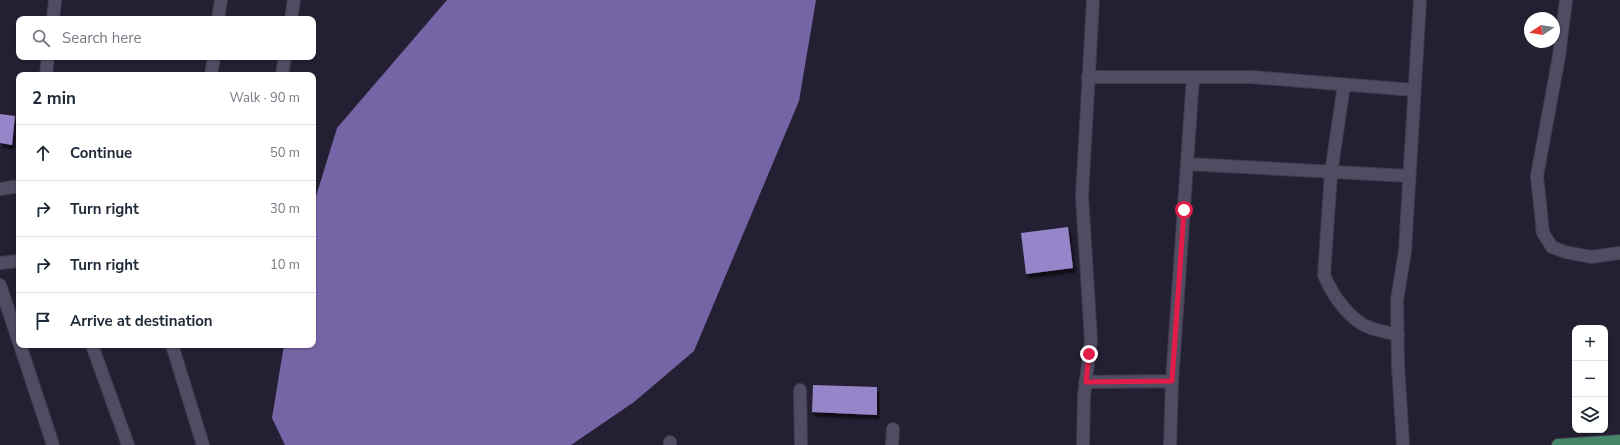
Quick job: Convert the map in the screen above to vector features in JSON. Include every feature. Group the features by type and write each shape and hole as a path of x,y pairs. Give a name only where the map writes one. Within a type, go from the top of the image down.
{"main road":[{"path":"1558,445 1616,443"}],"street":[{"path":"53,16 55,0"},
{"path":"218,16 221,0"},
{"path":"291,16 294,0"},
{"path":"1083,445 1086,382 1091,340 1082,196 1092,0"},
{"path":"1403,445 1397,300 1405,251 1420,0"},
{"path":"1566,0 1559,56 1537,176 1543,233 1552,247 1565,252 1591,256 1620,254"},
{"path":"46,72 48,60"},
{"path":"212,72 214,60"},
{"path":"282,72 284,60"},
{"path":"1088,77 1251,77 1414,90"},
{"path":"1170,445 1172,381 1193,77"},
{"path":"1344,85 1331,173 1324,275 1330,289 1342,306 1362,324 1398,335"},
{"path":"1187,164 1331,173 1409,176"},
{"path":"0,189 16,186"},
{"path":"0,263 16,261"},
{"path":"0,285 16,335"},
{"path":"20,348 53,445"},
{"path":"93,348 128,445"},
{"path":"173,348 204,445"},
{"path":"1086,382 1172,381"},
{"path":"800,390 801,445"},
{"path":"892,429 892,445"}],"shaded area":[{"path":"447,0 816,0 799,101 694,351 634,402 571,445 285,445 272,418 284,348 316,348 316,196 337,128"}],"building":[{"path":"0,114 15,116 12,145 0,143"},
{"path":"1068,227 1073,268 1026,274 1021,233"},
{"path":"813,385 877,387 877,415 812,412"}],"route":[{"path":"1089,354 1086,382 1172,381 1184,210"}]}
